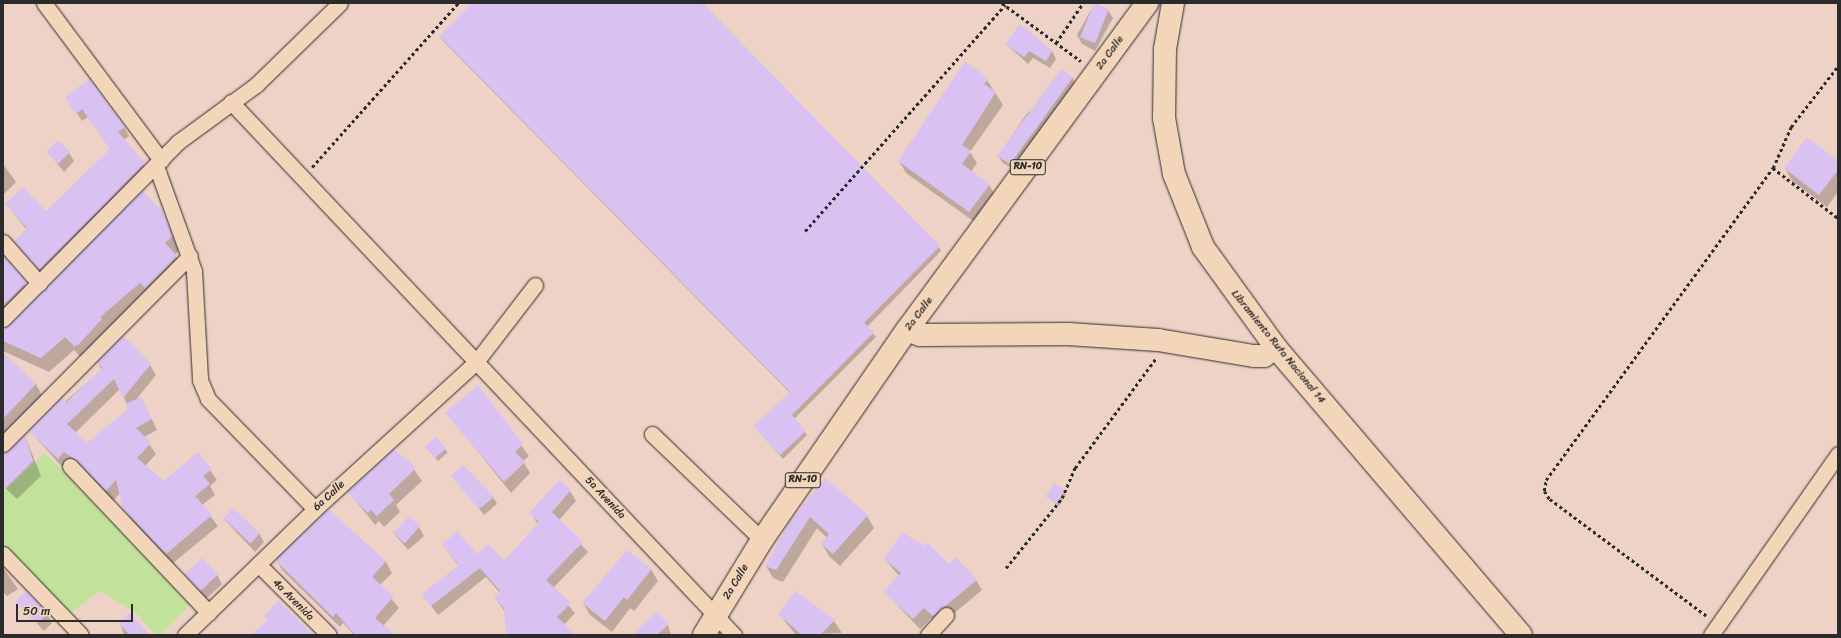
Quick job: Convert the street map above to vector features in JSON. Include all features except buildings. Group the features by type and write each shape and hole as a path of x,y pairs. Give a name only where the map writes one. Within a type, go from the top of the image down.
{"main road":[{"name":"2a Calle","path":"704,635 762,540 907,330 1147,3"},
{"name":"Libramiento Ruta Nacional 14","path":"1172,3 1163,86 1164,118 1174,174 1203,247 1276,348 1521,635"},
{"path":"907,330 920,335 1068,334 1158,340 1254,356 1264,356 1276,348"}],"street":[{"path":"44,3 158,163 190,256 197,307 200,380 208,399 315,509"},
{"path":"3,319 178,142 256,85 340,3"},
{"name":"5a Avenida","path":"231,102 734,635"},
{"path":"3,242 39,283"},
{"path":"3,444 190,256"},
{"name":"6a Calle","path":"185,635 315,509 476,362 535,284"},
{"path":"652,434 762,540"},
{"path":"1714,630 1838,454"},
{"path":"70,466 209,613"},
{"path":"3,554 81,635"},
{"name":"4a Avenida","path":"258,564 329,635"},
{"path":"928,635 946,615"}],"path":[{"path":"303,179 323,152 458,3"},
{"path":"1056,43 1083,3"},
{"path":"805,231 1004,4 1097,72"},
{"path":"1714,630 1549,499 1544,491 1546,480 1773,168 1791,127 1838,66"},
{"path":"1773,168 1838,218"},
{"path":"1006,568 1062,498 1076,468 1154,364 1158,340"}],"green space":[{"path":"45,453 191,604 160,635 156,635 136,613 100,591 66,616 3,547 3,492"}]}
